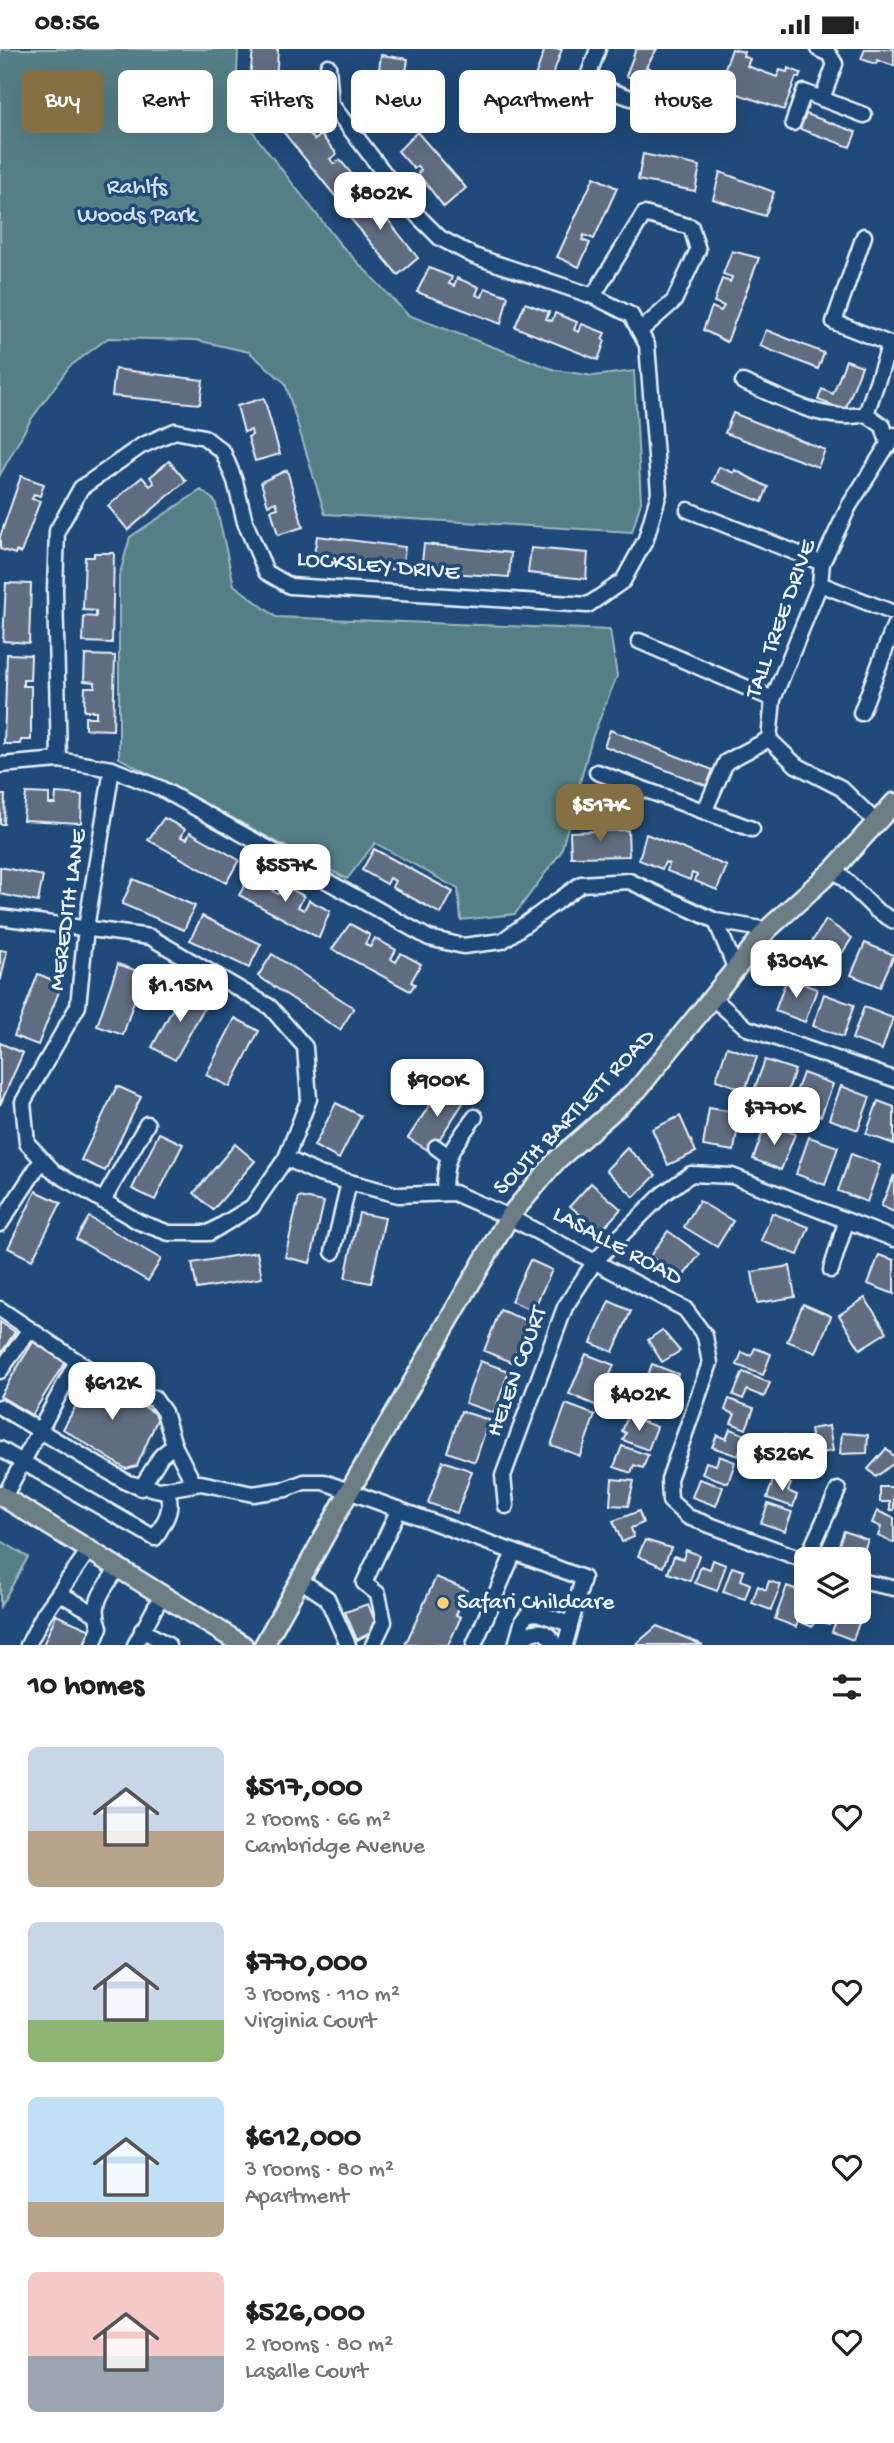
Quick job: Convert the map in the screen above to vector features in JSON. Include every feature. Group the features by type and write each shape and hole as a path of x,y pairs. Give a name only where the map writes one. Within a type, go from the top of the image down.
{"main road":[{"name":"SOUTH BARTLETT ROAD","path":"264,1645 350,1490 509,1217 556,1160 638,1089 767,930 834,869 894,803"},
{"path":"2,1496 243,1645"}],"street":[{"path":"598,49 586,82 630,98"},
{"path":"818,49 829,54 835,64 822,99"},
{"path":"328,66 331,104 414,212 440,238 474,256 593,296 631,315 640,331 674,301 698,250 691,227 644,214 593,296"},
{"path":"793,123 804,92 864,115"},
{"path":"864,236 834,321 892,343 866,414"},
{"name":"LOCKSLEY DRIVE","path":"59,760 55,591 57,531 81,488 141,446 175,431 204,437 223,452 235,481 245,522 266,572 290,586 588,605 623,581 646,539 659,493 647,345 640,331"},
{"path":"743,382 823,415 847,419 866,414 883,426 892,443"},
{"name":"TALL TREE DRIVE","path":"876,822 841,788 796,765 769,739 773,699 820,584 822,563 849,506 892,443"},
{"path":"688,510 822,563"},
{"path":"820,584 894,613"},
{"path":"861,713 894,626"},
{"path":"639,641 773,699"},
{"path":"705,810 726,762 769,739"},
{"path":"0,765 59,760 113,769 160,788 429,938 463,946 502,941 581,884 629,881 716,921 767,930"},
{"name":"MEREDITH LANE","path":"0,917 86,928 150,937 270,1007 304,1047 309,1099 286,1158 252,1207 209,1233 169,1233 139,1222 54,1172 26,1143 23,1102 78,1006 86,928 113,769"},
{"path":"597,772 752,829"},
{"path":"834,869 876,910 894,921"},
{"path":"716,921 736,970"},
{"path":"713,998 747,1028 894,1079"},
{"path":"444,1193 442,1152 466,1121"},
{"path":"103,1201 147,1124"},
{"name":"LASALLE ROAD","path":"286,1158 318,1174 398,1195 454,1193 509,1217 685,1309 705,1336 710,1363 669,1479 670,1501 688,1517 794,1556"},
{"path":"0,1224 42,1160"},
{"name":"HELEN COURT","path":"506,1506 503,1476 565,1307 595,1261 663,1194 691,1174 732,1176 894,1239"},
{"path":"334,1252 349,1182"},
{"path":"831,1270 846,1222"},
{"path":"0,1309 100,1377"},
{"path":"0,1371 30,1329"},
{"path":"2,1496 23,1463 77,1361"},
{"path":"113,1387 133,1397 154,1398 164,1412 174,1445 194,1483"},
{"path":"0,1408 128,1483 141,1487 166,1490 194,1483 253,1494 286,1489 304,1482 324,1482 583,1578 565,1645"},
{"path":"141,1487 161,1457 174,1445"},
{"path":"0,1450 155,1538 170,1511 171,1500 166,1490"},
{"path":"812,1547 838,1490"},
{"path":"373,1645 384,1622 378,1594 364,1583 399,1509"},
{"path":"27,1645 89,1550"},
{"path":"474,1645 514,1552"},
{"path":"93,1645 100,1627 94,1613 95,1603 118,1568"},
{"path":"300,1580 327,1598 348,1645"},
{"path":"871,1583 894,1588"},
{"path":"59,1593 94,1613"},
{"path":"135,1645 162,1595"},
{"path":"519,1645 523,1620 528,1614 537,1613 570,1624"},
{"path":"142,1630 168,1645"},
{"path":"519,1645 530,1632 537,1630 545,1632 555,1645"},
{"path":"519,1645 540,1642 549,1645"}],"green space":[{"name":"Rahlfs Woods Park","path":"0,49 238,49 237,70 227,70 227,133 254,133 340,244 408,315 555,370 593,376 634,371 641,502 632,532 325,514 285,383 249,352 196,340 108,338 69,367 30,421 0,475"},
{"path":"201,490 215,501 234,585 276,617 610,630 617,676 592,738 561,852 515,914 461,920 458,889 375,843 347,879 119,758 119,577 130,537"},
{"path":"0,1540 28,1557 0,1607"}],"building":[{"path":"253,49 278,49 277,70 251,70"},
{"path":"545,49 562,49 554,70 537,70"},
{"path":"636,49 657,49 646,67 649,70 630,70 630,77 626,76"},
{"path":"732,49 744,52 743,56 750,59 747,66 777,77 780,70 787,72 788,68 801,73 799,78 796,77 784,110 736,93 736,70 724,70"},
{"path":"865,49 894,49 894,66 877,60 876,64 861,59"},
{"path":"381,55 408,59 406,70 379,70"},
{"path":"806,114 856,132 850,147 800,129"},
{"path":"284,133 315,133 311,136 315,140 321,135 337,154 330,159 334,164 340,160 356,179 335,196"},
{"path":"418,133 466,188 444,207 418,173 421,170 418,166 414,169 398,151"},
{"path":"643,154 700,166 695,191 638,180"},
{"path":"720,172 774,192 765,216 713,199"},
{"path":"594,177 617,188 594,239 584,235 582,240 590,243 579,267 557,257"},
{"path":"365,191 418,258 398,275 340,206"},
{"path":"732,251 759,258 727,342 703,330 712,307 721,311 724,306 714,302 722,279 730,282 732,277 723,274"},
{"path":"429,268 452,277 449,284 454,286 457,278 479,287 476,295 482,297 485,288 508,296 501,324 417,292"},
{"path":"525,303 549,312 546,319 552,321 555,313 577,322 574,330 579,332 582,324 605,333 598,360 515,327"},
{"path":"766,330 824,353 818,369 760,346"},
{"path":"846,360 862,366 845,410 818,400 822,389 833,394"},
{"path":"115,369 203,380 200,404 112,396"},
{"path":"264,398 280,454 255,461 248,437 252,435 251,430 244,432 237,406"},
{"path":"733,413 825,450 818,467 725,433"},
{"path":"169,461 186,481 128,530 108,506 142,477 150,486 154,483 150,477"},
{"path":"719,467 734,473 735,470 768,487 762,502 713,482"},
{"path":"287,470 303,527 278,535 271,510 278,508 276,502 268,505 261,482"},
{"path":"21,476 44,484 40,496 34,494 32,499 40,501 21,553 16,551 15,554 0,549 0,537"},
{"path":"317,536 405,547 402,571 377,567 378,561 372,561 371,568 318,564 318,556 314,555"},
{"path":"424,544 511,553 509,577 421,571"},
{"path":"531,548 588,553 586,579 528,573"},
{"path":"94,553 114,553 112,643 83,642 84,616 96,617 96,611 83,610 85,557 94,557"},
{"path":"6,583 31,584 29,643 3,641"},
{"path":"7,654 31,655 30,680 23,680 23,686 31,686 31,740 21,740 20,744 4,744"},
{"path":"85,655 115,656 113,730 85,729 85,717 96,717 96,711 84,711 85,687 95,687 95,682 84,681"},
{"path":"610,730 713,770 707,786 604,746"},
{"path":"26,793 49,794 49,804 55,804 56,793 82,795 81,823 23,820"},
{"path":"0,795 5,795 4,824 0,824"},
{"path":"164,818 185,829 181,837 187,839 190,832 239,860 226,883 148,840"},
{"path":"628,830 629,856 571,857 570,832"},
{"path":"646,834 727,866 717,890 695,881 697,875 692,873 690,880 667,871 669,864 665,862 662,869 639,860"},
{"path":"374,849 453,892 441,914 392,887 395,881 390,878 387,884 362,870"},
{"path":"0,867 43,876 38,902 0,894"},
{"path":"257,870 278,882 273,891 278,894 283,885 304,896 298,907 304,910 309,900 330,911 319,938 239,895"},
{"path":"133,879 195,906 184,930 122,904"},
{"path":"202,916 261,944 249,968 190,940"},
{"path":"826,920 852,938 833,967 807,949"},
{"path":"350,924 370,935 365,944 370,947 375,938 396,950 391,959 396,962 401,953 421,964 411,982 415,984 410,991 332,949"},
{"path":"865,943 894,955 880,987 851,975"},
{"path":"0,950 7,951 1,979 0,978"},
{"path":"272,954 354,1008 340,1030 258,976"},
{"path":"118,964 143,973 123,1035 97,1026"},
{"path":"38,974 62,984 38,1045 14,1036"},
{"path":"787,978 817,989 805,1022 775,1011"},
{"path":"184,988 208,1001 175,1060 152,1047"},
{"path":"824,994 854,1005 843,1037 813,1026"},
{"path":"864,1007 893,1018 882,1050 852,1039"},
{"path":"235,1018 259,1031 230,1087 206,1075"},
{"path":"0,1043 23,1053 0,1105"},
{"path":"727,1047 757,1057 745,1090 716,1080"},
{"path":"765,1060 795,1070 783,1104 753,1093"},
{"path":"803,1073 833,1084 821,1116 791,1106"},
{"path":"443,1085 465,1100 431,1152 408,1138"},
{"path":"117,1086 141,1097 105,1171 81,1160"},
{"path":"841,1086 870,1097 858,1130 829,1119"},
{"path":"878,1101 894,1107 894,1144 866,1134"},
{"path":"336,1103 361,1116 339,1159 314,1146"},
{"path":"709,1108 740,1113 734,1151 703,1146"},
{"path":"680,1116 696,1152 668,1165 652,1129"},
{"path":"772,1125 795,1134 781,1170 753,1159 764,1129 770,1131"},
{"path":"159,1133 183,1144 155,1200 132,1189"},
{"path":"809,1137 838,1147 825,1185 796,1174"},
{"path":"235,1144 255,1161 213,1210 194,1193"},
{"path":"627,1148 656,1175 634,1197 606,1170"},
{"path":"851,1154 880,1165 867,1202 838,1191"},
{"path":"894,1175 894,1212 881,1206"},
{"path":"591,1183 621,1209 600,1232 570,1206"},
{"path":"36,1191 61,1203 32,1260 8,1248"},
{"path":"299,1197 324,1202 310,1263 285,1257"},
{"path":"699,1201 733,1221 717,1247 684,1227"},
{"path":"359,1213 385,1218 371,1283 345,1278"},
{"path":"772,1213 809,1227 798,1255 761,1241"},
{"path":"89,1217 161,1259 148,1281 76,1239"},
{"path":"668,1231 700,1254 681,1279 650,1256"},
{"path":"257,1252 262,1278 197,1289 192,1263"},
{"path":"879,1255 894,1260 894,1294 868,1284"},
{"path":"530,1260 552,1270 533,1311 511,1301"},
{"path":"790,1266 795,1297 757,1303 752,1272"},
{"path":"865,1298 887,1332 860,1349 839,1315"},
{"path":"609,1301 631,1311 613,1352 591,1343"},
{"path":"803,1304 831,1316 816,1353 787,1341"},
{"path":"500,1310 528,1321 512,1362 484,1351"},
{"path":"0,1322 15,1332 0,1355"},
{"path":"662,1330 680,1351 662,1362 648,1340"},
{"path":"33,1342 65,1362 32,1415 0,1396"},
{"path":"755,1348 771,1354 763,1375 737,1365 742,1352 751,1356"},
{"path":"586,1354 614,1365 597,1406 569,1394"},
{"path":"480,1361 509,1371 494,1413 465,1403"},
{"path":"652,1364 678,1374 674,1387 664,1383 661,1392 644,1386"},
{"path":"103,1372 117,1380 112,1389 159,1415 137,1466 126,1469 63,1429 92,1377"},
{"path":"743,1372 770,1383 764,1397 747,1390 743,1399 733,1395"},
{"path":"642,1391 667,1400 663,1412 654,1409 651,1418 634,1413"},
{"path":"729,1399 754,1408 746,1429 731,1423 735,1414 725,1410"},
{"path":"566,1404 595,1415 580,1456 551,1445"},
{"path":"461,1411 489,1420 475,1462 447,1452"},
{"path":"628,1416 657,1427 648,1450 623,1440 626,1433 622,1431"},
{"path":"829,1426 833,1451 814,1454 810,1429"},
{"path":"730,1429 746,1435 738,1456 712,1447 717,1435 726,1439"},
{"path":"842,1433 868,1435 867,1453 840,1454"},
{"path":"785,1435 807,1452 801,1460 808,1466 801,1476 776,1456 783,1447 778,1443"},
{"path":"622,1446 648,1455 643,1468 634,1465 631,1473 614,1467"},
{"path":"886,1449 894,1456 894,1463 876,1477 868,1469"},
{"path":"719,1456 735,1462 728,1483 702,1474 706,1462 716,1465"},
{"path":"443,1461 472,1471 457,1513 428,1503"},
{"path":"774,1478 791,1484 788,1491 797,1495 793,1507 767,1498"},
{"path":"612,1479 634,1481 628,1506 610,1505"},
{"path":"699,1479 723,1487 716,1506 692,1497"},
{"path":"880,1487 894,1487 894,1510 890,1510 890,1502 880,1502"},
{"path":"768,1504 792,1512 785,1531 761,1523"},
{"path":"639,1511 643,1523 631,1528 634,1537 622,1542 613,1521"},
{"path":"877,1511 894,1518 894,1543 878,1536 881,1527 872,1523"},
{"path":"844,1531 868,1540 865,1547 838,1547"},
{"path":"645,1540 671,1548 663,1567 638,1556"},
{"path":"686,1550 699,1555 690,1581 668,1573 674,1556 683,1559"},
{"path":"713,1560 726,1565 717,1591 695,1583 701,1566 710,1569"},
{"path":"732,1567 744,1571 741,1580 750,1584 745,1599 723,1592"},
{"name":"Safari Childcare","path":"436,1577 467,1590 456,1615 461,1617 448,1645 405,1645"},
{"path":"769,1581 781,1585 771,1610 752,1603 758,1586 766,1590"},
{"path":"787,1586 794,1589 796,1627 775,1619"},
{"path":"368,1604 378,1629 357,1640 345,1612"},
{"path":"56,1615 93,1631 87,1645 43,1645"},
{"path":"835,1624 859,1624 853,1640 832,1632"},
{"path":"657,1626 703,1645 635,1645"}],"place":[{"name":"Safari Childcare","path":"443,1603"}]}
